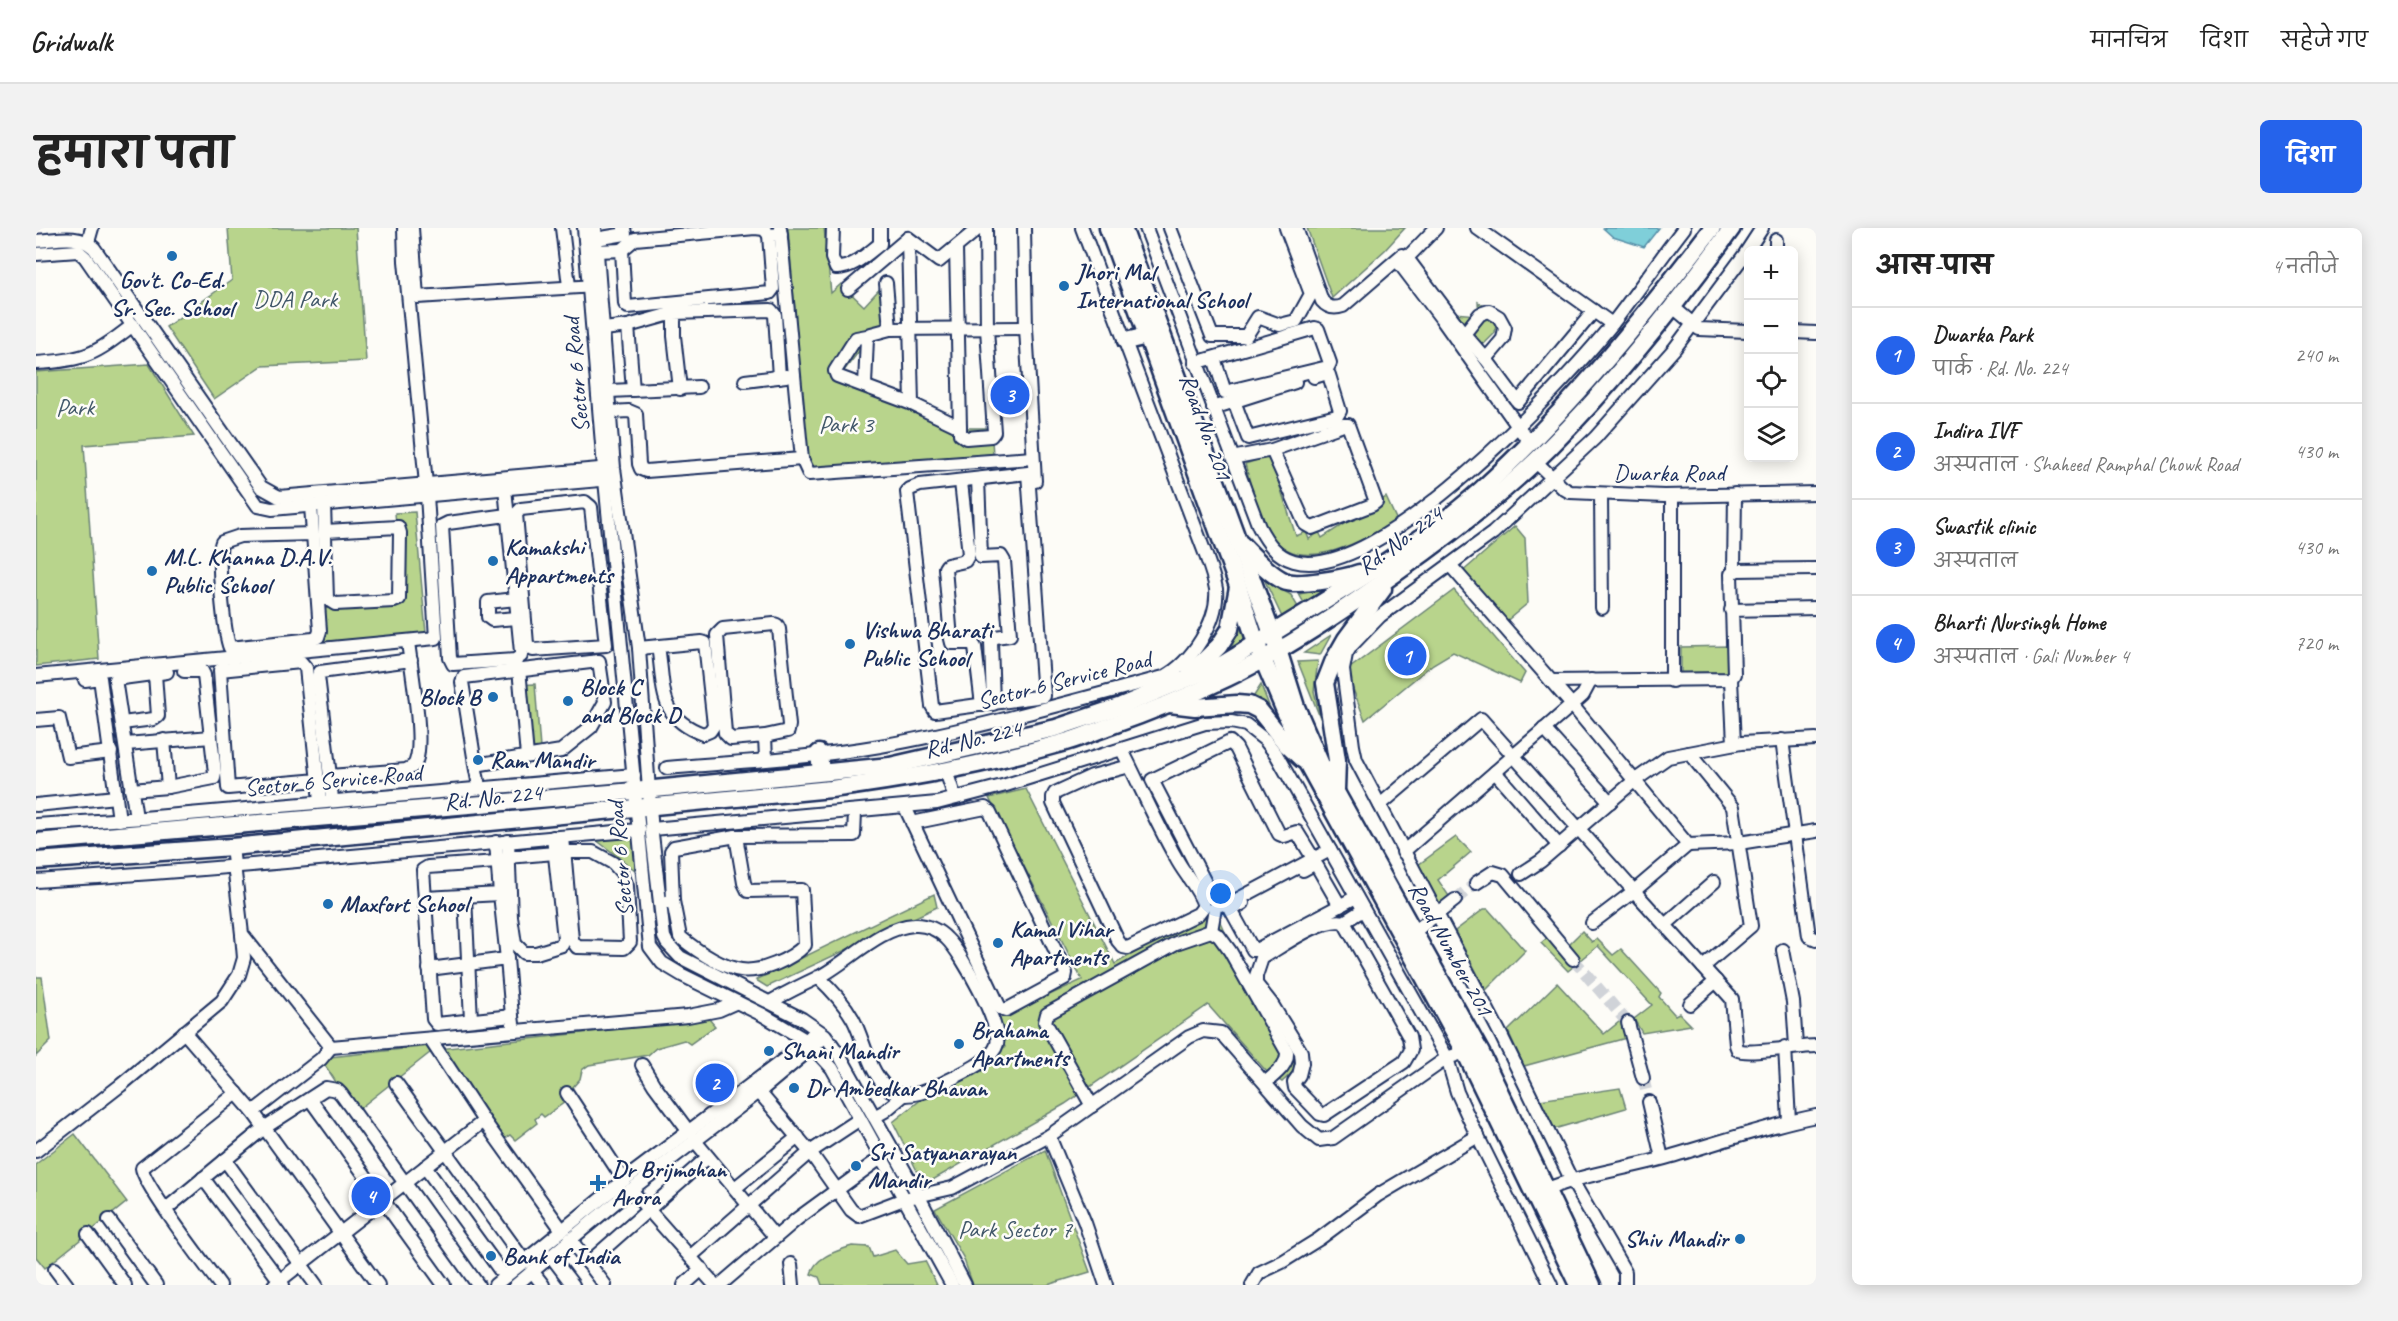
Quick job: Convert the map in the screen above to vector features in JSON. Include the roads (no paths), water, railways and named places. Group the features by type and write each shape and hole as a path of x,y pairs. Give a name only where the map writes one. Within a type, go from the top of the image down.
{"main road":[{"name":"Road No. 201","path":"1108,228 1238,586 1256,643"},
{"name":"Road No. 201","path":"1123,228 1272,634"},
{"name":"Rd. No. 224","path":"36,842 641,793 831,789 946,771 1059,744 1170,704 1262,660 1367,594 1390,567 1430,530 1480,490 1529,442 1611,354 1712,228"},
{"name":"Rd. No. 224","path":"36,861 232,848 641,793 890,766 1056,728 1121,706 1223,664 1390,567 1442,542 1490,503 1535,461 1625,366 1732,228"},
{"path":"1126,341 1147,336"},
{"path":"1238,542 1264,567 1286,583 1316,582 1390,567"},
{"path":"1336,792 1337,760 1325,683 1334,660 1390,567"},
{"path":"1185,680 1219,646 1230,629 1238,586"},
{"name":"Road Number 201","path":"1272,634 1296,707 1322,767 1481,1053 1592,1285"},
{"name":"Road Number 201","path":"1256,643 1308,765 1465,1052 1578,1285"},
{"path":"1170,704 1195,707 1249,705 1259,710 1287,745 1308,765"},
{"path":"819,753 821,772"}],"street":[{"path":"88,242 92,228"},
{"path":"114,674 436,638 404,228"},
{"path":"412,228 417,297 594,286"},
{"path":"562,228 568,286"},
{"name":"Sector 6 Road","path":"584,228 603,329 609,391 610,474 639,648 641,793"},
{"path":"596,239 625,234 624,228"},
{"path":"622,250 635,239 755,228 777,232"},
{"path":"833,228 832,258 836,268 840,268 851,264 880,244 880,228"},
{"path":"908,238 939,261 979,228"},
{"path":"956,248 960,330 960,434 966,438 991,436 994,432 987,329 986,228"},
{"path":"1024,228 1026,328 1034,458 1056,728"},
{"name":"Sector 6 Service Road","path":"667,768 752,761 876,746 963,727 1053,706 1170,673 1194,652 1215,603 1216,589 1205,553 1082,228"},
{"path":"1146,228 1259,527 1270,545 1282,556 1293,561 1317,562 1364,547 1393,530 1443,494 1517,426 1612,324 1684,228"},
{"path":"1170,228 1212,336 1246,336 1258,317 1280,325 1296,321 1311,294 1290,228"},
{"path":"1290,228 1322,300 1331,307 1343,306 1397,261 1429,228"},
{"path":"1436,228 1407,258 1518,402 1594,311"},
{"path":"1477,228 1612,324"},
{"path":"1625,1285 1624,1272 1571,1179 1501,1035 1356,760 1343,670 1346,654 1375,620 1492,533 1595,438 1693,324 1762,228"},
{"path":"622,250 625,304 628,307 770,293 773,290 777,232"},
{"path":"777,232 802,459 806,471 813,475 1034,458"},
{"path":"848,289 908,238"},
{"path":"908,238 912,404"},
{"path":"36,241 80,239 88,242 261,487 279,497 505,488 610,474"},
{"path":"596,239 622,250"},
{"name":"Sector 6 Road","path":"596,239 594,286 621,642 646,830 664,937 680,957 771,1002 821,1032 840,1056 965,1285"},
{"path":"36,254 78,251 85,256 258,506 272,509 311,506 426,490 610,474"},
{"path":"1397,261 1441,318 1529,442"},
{"path":"1163,275 1185,267"},
{"path":"886,283 890,329"},
{"path":"1673,307 1699,329 1744,331"},
{"path":"603,329 628,326 674,313 771,310 775,315 779,377"},
{"path":"1464,334 1480,314 1489,310 1499,317 1505,328 1503,339 1486,359"},
{"path":"674,313 674,336 680,389"},
{"path":"36,363 89,356 133,325"},
{"path":"628,326 633,390"},
{"path":"960,427 912,404 841,378 836,371 856,338 890,329 1026,328"},
{"path":"1196,363 1318,329 1330,363 1328,366 1224,391 1210,402"},
{"path":"1798,332 1816,333"},
{"path":"865,385 867,336"},
{"path":"1214,358 1224,391"},
{"path":"1210,402 1234,401 1328,373 1340,414 1248,438 1234,401"},
{"path":"745,381 793,375"},
{"path":"609,391 699,387"},
{"path":"610,412 629,411 636,414 639,464 641,469 646,471 802,459"},
{"path":"1233,462 1248,453 1254,455 1272,450 1348,425 1376,502 1372,506 1312,528 1309,527 1305,524 1272,450"},
{"path":"996,461 998,476"},
{"name":"Dwarka Road","path":"1535,461 1570,492 1672,496 1816,493"},
{"path":"939,465 941,483"},
{"path":"1026,472 1029,476 1045,695 1018,701 938,711 932,706 907,492 914,486 978,479 1026,472"},
{"path":"978,479 981,557 1001,556 1004,561 1010,634 1009,637 995,637 992,641 988,705"},
{"path":"961,482 969,554 965,561 947,565 945,568 951,639 952,643 972,643 975,647 988,705"},
{"path":"505,488 521,652 519,659 451,663 442,526 448,523 507,516"},
{"path":"1601,494 1602,608"},
{"path":"1734,744 1730,577 1734,571 1735,494"},
{"path":"1672,496 1672,681"},
{"path":"606,645 591,507 585,502 518,511 526,633 530,648 533,650 606,645 621,642"},
{"path":"311,506 319,533 327,599 330,603 399,599 400,532 398,527 319,533 240,536 222,542 219,548 230,648 318,637 320,631 319,533 324,504"},
{"path":"1450,565 1572,705 1688,845"},
{"path":"1734,571 1816,569"},
{"path":"516,599 488,602 488,617 492,620 518,618"},
{"path":"1731,609 1816,608"},
{"path":"774,624 779,629 789,725 788,731 783,734 765,736 731,739 725,733 717,635 723,629 774,624"},
{"path":"228,788 412,767 417,761 418,742 408,642"},
{"path":"639,648 658,646 705,643 714,725 710,731 703,734 690,729 681,724 668,708 658,646"},
{"path":"326,801 318,676 320,672 411,660"},
{"path":"475,765 561,751 591,727 605,702 599,661 464,677 462,682 475,765 479,788"},
{"path":"230,810 218,672 223,668 301,662 304,664 324,778"},
{"path":"519,669 527,756"},
{"path":"36,676 202,671 215,773 213,778 168,787 131,790"},
{"path":"36,685 99,674"},
{"path":"99,674 119,820"},
{"path":"114,674 136,819"},
{"path":"122,723 158,716 155,674"},
{"path":"1551,681 1731,679"},
{"path":"1403,852 1572,705 1583,694 1591,680"},
{"path":"1018,701 1020,714"},
{"path":"961,709 963,727"},
{"path":"36,720 59,718 65,753 68,757 111,752"},
{"path":"1380,805 1481,719 1577,829 1732,999 1738,1050 1744,1053 1816,1046"},
{"path":"36,882 234,868 502,841 905,807 955,798 1122,750 1192,726 1231,722 1246,725 1265,740 1276,754 1447,1059 1457,1092 1551,1285"},
{"path":"1544,729 1610,802"},
{"path":"765,736 766,759"},
{"path":"126,744 211,737"},
{"path":"750,738 752,761"},
{"path":"1521,874 1559,846 1634,781 1665,758 1734,744 1816,739"},
{"path":"164,740 168,787"},
{"path":"1782,740 1809,936 1816,939"},
{"path":"1313,858 1297,832 1284,836 1279,834 1236,748 1230,741 1152,780 1211,894 1225,906 1330,850"},
{"path":"1122,750 1130,766 1177,860 1201,897 1204,906 1198,914 1135,947 1123,947 1118,941 1053,803 1053,797 1055,793 1092,776 1130,766"},
{"path":"1689,753 1732,804 1751,926 1703,967"},
{"path":"946,771 955,798"},
{"path":"1494,772 1559,846"},
{"name":"Sector 6 Service Road","path":"36,825 136,819 479,788 641,793"},
{"path":"36,805 116,797"},
{"path":"905,807 912,824 1000,1008 1006,1010 1065,978 1066,973 990,812 985,808 912,824"},
{"path":"736,836 744,883 748,891 802,890 805,945 782,960 763,967 743,970 727,966 691,946 680,937 673,901 671,851 674,847 736,836 854,835 855,812"},
{"name":"Sector 6 Road","path":"646,830 650,947 662,963 811,1044 832,1068 952,1285"},
{"path":"1592,923 1688,845 1739,843 1816,831"},
{"path":"512,1016 435,1022 429,969 423,870 428,867 560,852 593,852 613,863 622,873 627,886 630,942 624,948 576,947 573,944 560,852 558,837"},
{"path":"502,841 515,944 524,953 536,953 562,945 564,939 560,852"},
{"path":"36,1151 121,1085 222,1001 233,987 244,958 232,848"},
{"path":"503,859 500,894 513,1031"},
{"path":"1340,906 1321,871 1317,866 1312,865 1231,910 1253,950 1256,950 1340,906 1356,897"},
{"path":"1476,883 1484,876 1493,873 1503,875 1572,958"},
{"path":"1665,925 1714,882"},
{"path":"425,898 500,894"},
{"path":"465,897 471,1020"},
{"path":"1414,932 1455,900"},
{"path":"660,903 673,901"},
{"path":"1208,932 1215,908 1220,903"},
{"path":"1292,1050 1270,1003 1256,984 1259,963 1262,958 1323,923 1344,921 1364,910"},
{"path":"1198,914 1208,932"},
{"path":"1092,1106 1045,1022 1047,1014 1176,943 1208,932 1219,936 1292,1050 1300,1052 1302,1063 1299,1075 1294,1082 1294,1088 1320,1114 1324,1115 1404,1062 1411,1050 1409,1037 1344,921"},
{"path":"771,1002 799,985 818,977 870,942 914,925 932,927 946,938 961,956 993,1019 998,1043 990,1056 938,1086 904,1095 896,1094 884,1083 873,1065 853,1018 818,977"},
{"path":"242,934 331,1047"},
{"path":"1783,950 1793,1002 1789,1121"},
{"path":"429,969 507,959"},
{"path":"1690,1004 1716,981"},
{"path":"253,1112 321,1059 331,1047 688,1016 719,1010 737,1002"},
{"path":"1628,1023 1643,1078"},
{"path":"759,1092 810,1152 851,1210 859,1216 904,1199 952,1188 1049,1136 1189,1037 1203,1031 1221,1033 1310,1135 1319,1140 1327,1140 1447,1059 1465,1052"},
{"path":"184,1032 253,1112 378,1285"},
{"path":"692,1136 759,1092 821,1032"},
{"path":"430,1039 484,1121 605,1285"},
{"path":"516,1285 528,1267 566,1234 811,1044"},
{"path":"1265,1083 1282,1068 1292,1050"},
{"path":"642,1065 654,1085 708,1157 775,1237"},
{"path":"396,1083 543,1285"},
{"path":"166,1209 264,1128 326,1088 337,1090 478,1285"},
{"path":"220,1285 143,1175 142,1168 144,1164 237,1093"},
{"path":"567,1093 627,1185 718,1285 775,1237 882,1157"},
{"path":"874,1117 904,1095"},
{"path":"310,1099 444,1285"},
{"path":"1649,1102 1662,1158"},
{"path":"1545,1190 1571,1179 1662,1158 1789,1121 1816,1116"},
{"path":"691,1256 810,1152 860,1119"},
{"path":"203,1178 279,1284 301,1264 484,1121"},
{"path":"1049,1136 1085,1223 1106,1285"},
{"path":"1252,1285 1259,1273 1320,1239 1378,1195 1478,1136"},
{"path":"735,1188 798,1137"},
{"path":"588,1263 708,1157"},
{"path":"225,1160 316,1285"},
{"path":"425,1167 505,1277"},
{"path":"109,1220 156,1285"},
{"path":"88,1234 125,1285"},
{"path":"495,1285 505,1277 551,1256 566,1234"},
{"path":"551,1256 573,1285"},
{"path":"791,1264 793,1285"},
{"path":"55,1269 67,1285"},
{"path":"684,1285 702,1269"}],"water":[{"path":"1603,228 1659,228 1644,247 1613,237"}],"tunnel":[{"path":"1455,900 1476,883"},
{"path":"1573,959 1628,1023"},
{"path":"1643,1078 1649,1102"}],"place":[{"name":"Gov't. Co-Ed. Sr. Sec. School","path":"172,256"},
{"name":"Jhori Mal International School","path":"1064,286"},
{"name":"Swastik clinic","path":"1010,395"},
{"name":"Kamakshi Appartments","path":"493,561"},
{"name":"M.L. Khanna D.A.V. Public School","path":"152,571"},
{"name":"Vishwa Bharati Public School","path":"850,644"},
{"name":"Dwarka Park","path":"1407,656"},
{"name":"Block B","path":"493,697"},
{"name":"Block C and Block D","path":"568,701"},
{"name":"Ram Mandir","path":"478,760"},
{"name":"Maxfort School","path":"328,904"},
{"name":"Kamal Vihar Apartments","path":"998,943"},
{"name":"Brahama Apartments","path":"959,1044"},
{"name":"Shani Mandir","path":"769,1051"},
{"name":"Indira IVF","path":"715,1083"},
{"name":"Dr Ambedkar Bhavan","path":"794,1088"},
{"name":"Sri Satyanarayan Mandir","path":"856,1166"},
{"name":"Dr Brijmohan Arora","path":"598,1183"},
{"name":"Bharti Nursingh Home","path":"371,1196"},
{"name":"Shiv Mandir","path":"1740,1239"},
{"name":"Bank of India","path":"491,1256"}],"park label":[{"name":"DDA Park","path":"295,299"},
{"name":"Park","path":"75,407"},
{"name":"Park 3","path":"846,424"},
{"name":"Park Sector 7","path":"1015,1229"}]}
